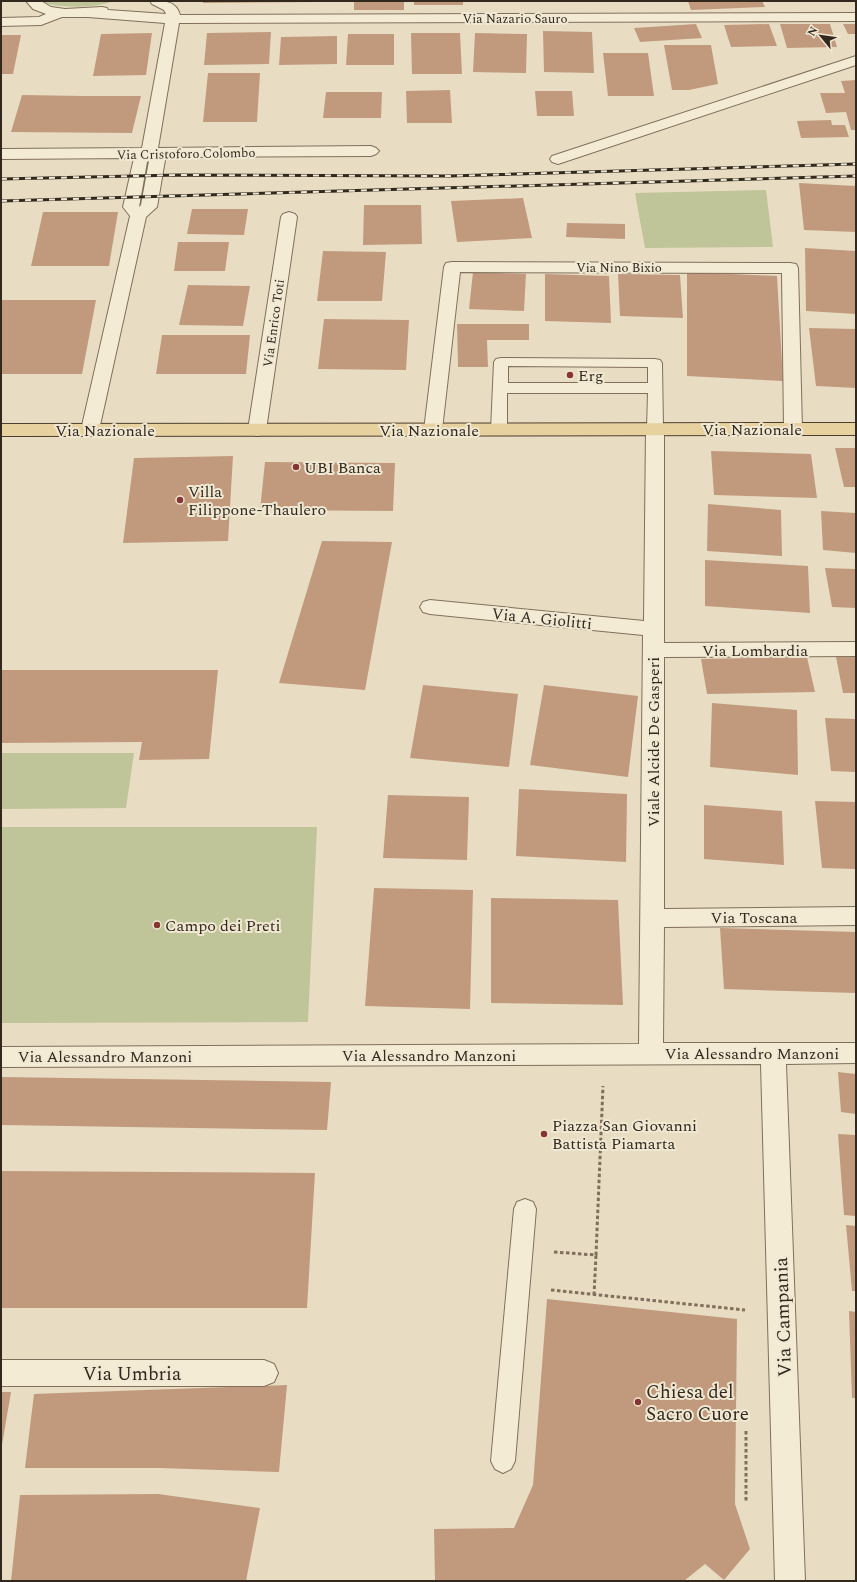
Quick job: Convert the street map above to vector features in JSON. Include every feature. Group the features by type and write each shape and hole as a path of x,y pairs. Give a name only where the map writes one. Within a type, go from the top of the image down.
{"main road":[{"name":"Via Nazionale","path":"1,430 856,429"}],"street":[{"path":"33,1 41,8 58,12"},
{"path":"90,430 138,215 149,207 157,160 149,154 174,13 171,8 157,1"},
{"path":"13,8 89,13 107,10 122,2"},
{"path":"1,22 41,21 58,12"},
{"name":"Via Nazario Sauro","path":"89,13 173,19 856,17"},
{"path":"558,159 856,60"},
{"name":"Via Cristoforo Colombo","path":"1,154 149,154 371,150"},
{"name":"Via Enrico Toti","path":"257,430 289,216"},
{"name":"Via Nino Bixio","path":"433,430 452,266 790,268 793,429"},
{"name":"Viale Alcide De Gasperi","path":"651,1054 655,429"},
{"name":"Via A. Giolitti","path":"430,607 654,629"},
{"name":"Via Lombardia","path":"654,650 856,649"},
{"name":"Via Toscana","path":"652,918 856,916"},
{"name":"Via Campania","path":"773,1053 790,1581"},
{"name":"Via Alessandro Manzoni","path":"1,1057 856,1053"},
{"name":"Via Umbria","path":"1,1373 264,1373"}],"lane":[{"path":"499,430 501,362 655,363 655,429"},
{"path":"500,388 655,388"},
{"path":"503,1461 525,1210"}],"path":[{"path":"594,1295 604,1054"},
{"path":"549,1251 596,1255"},
{"path":"545,1290 747,1310 747,1318"},
{"path":"746,1429 746,1501"}],"green space":[{"path":"42,1 112,1 98,5 77,7 47,4"},
{"path":"766,190 773,247 645,248 635,193"},
{"path":"1,753 134,753 126,808 1,809"},
{"name":"Campo dei Preti","path":"1,827 317,827 308,1022 1,1023"}],"building":[{"path":"203,1 319,1 319,2 203,3"},
{"path":"354,1 404,1 404,10 354,10"},
{"path":"414,1 463,1 463,5 414,5"},
{"path":"688,1 762,1 765,7 691,10"},
{"path":"696,24 702,38 640,42 634,28"},
{"path":"769,24 777,46 731,47 724,25"},
{"path":"780,24 830,24 837,47 787,48"},
{"path":"843,24 856,24 856,34 848,34"},
{"path":"543,31 592,32 594,73 544,72"},
{"path":"271,32 269,64 204,65 207,33"},
{"path":"152,33 146,75 93,76 101,34"},
{"path":"411,33 460,33 462,74 412,74"},
{"path":"475,33 527,34 526,73 473,72"},
{"path":"348,34 394,34 394,65 346,65"},
{"path":"1,35 21,35 13,74 1,74"},
{"path":"337,36 337,64 279,65 281,37"},
{"path":"664,45 711,45 718,84 689,90 672,90"},
{"path":"603,53 648,53 654,96 608,96"},
{"path":"208,73 260,73 257,122 203,122"},
{"path":"856,80 856,130 851,130 846,112 826,113 820,93 845,93 841,81"},
{"path":"450,90 452,123 407,123 406,91"},
{"path":"535,91 572,91 574,116 537,116"},
{"path":"326,92 382,92 381,118 323,118"},
{"path":"22,95 141,96 132,133 11,132"},
{"path":"831,120 832,125 845,125 849,137 801,138 797,121"},
{"path":"799,183 856,186 856,232 804,230"},
{"path":"523,198 532,238 457,242 451,201"},
{"path":"364,205 421,205 422,244 363,245"},
{"path":"192,209 248,209 244,235 187,234"},
{"path":"43,212 118,212 109,266 31,266"},
{"path":"567,223 625,224 625,239 566,237"},
{"path":"178,242 229,242 225,271 174,271"},
{"path":"805,248 856,251 856,314 806,311"},
{"path":"323,251 386,252 382,301 317,301"},
{"path":"473,272 526,274 524,311 469,309"},
{"path":"687,272 777,276 783,381 687,376"},
{"path":"545,274 609,276 611,323 545,321"},
{"path":"618,274 680,275 683,318 620,316"},
{"path":"188,285 250,286 243,326 179,325"},
{"path":"1,300 96,300 82,374 1,374"},
{"path":"324,319 409,320 406,370 318,369"},
{"path":"457,324 529,324 529,340 487,340 488,367 458,367"},
{"path":"809,328 856,329 856,388 816,386"},
{"path":"162,335 250,335 246,374 156,374"},
{"path":"835,448 856,448 856,487 844,487"},
{"path":"711,451 811,454 817,498 714,495"},
{"name":"Villa Filippone-Thaulero","path":"233,456 228,541 123,543 134,458"},
{"path":"265,462 395,463 393,511 260,510"},
{"path":"708,504 781,510 782,556 707,551"},
{"path":"821,511 856,513 856,553 823,550"},
{"path":"322,541 392,542 365,690 279,683"},
{"path":"705,560 808,566 810,613 705,606"},
{"path":"825,568 856,569 856,608 832,607"},
{"path":"807,657 815,692 707,694 701,659"},
{"path":"836,657 856,657 856,693 843,693"},
{"path":"1,670 218,670 209,759 139,760 142,742 1,743"},
{"path":"423,685 518,694 509,767 410,758"},
{"path":"544,685 638,696 628,777 530,765"},
{"path":"712,703 797,710 798,775 710,767"},
{"path":"825,718 856,719 856,772 831,771"},
{"path":"519,789 627,794 626,862 516,856"},
{"path":"388,795 469,797 467,860 383,858"},
{"path":"815,801 856,802 856,869 822,868"},
{"path":"704,805 782,811 784,865 704,859"},
{"path":"374,888 473,890 470,1009 365,1006"},
{"path":"491,898 618,900 623,1005 491,1003"},
{"path":"720,928 856,932 856,993 724,989"},
{"path":"838,1072 856,1074 856,1114 841,1112"},
{"path":"1,1077 331,1082 327,1130 1,1125"},
{"path":"838,1134 856,1135 856,1216 844,1215"},
{"path":"1,1171 315,1173 307,1308 1,1308"},
{"path":"846,1225 856,1226 856,1291 852,1291"},
{"name":"Chiesa del Sacro Cuore","path":"547,1299 737,1319 735,1504 750,1549 724,1580 705,1564 684,1581 435,1581 434,1529 514,1528 533,1485"},
{"path":"849,1311 856,1312 856,1398 852,1398"},
{"path":"287,1385 279,1472 159,1468 25,1468 34,1394"},
{"path":"1,1392 11,1392 2,1445 1,1445"},
{"path":"158,1494 260,1508 246,1581 11,1581 20,1495"}],"railway":[{"path":"1,179 178,175 449,176 856,164"},
{"path":"1,201 856,176"}],"place":[{"name":"Erg","path":"570,375"},
{"name":"UBI Banca","path":"296,467"},
{"name":"Villa Filippone-Thaulero","path":"180,500"},
{"name":"Campo dei Preti","path":"157,925"},
{"name":"Piazza San Giovanni Battista Piamarta","path":"544,1134"},
{"name":"Chiesa del Sacro Cuore","path":"638,1402"}]}
